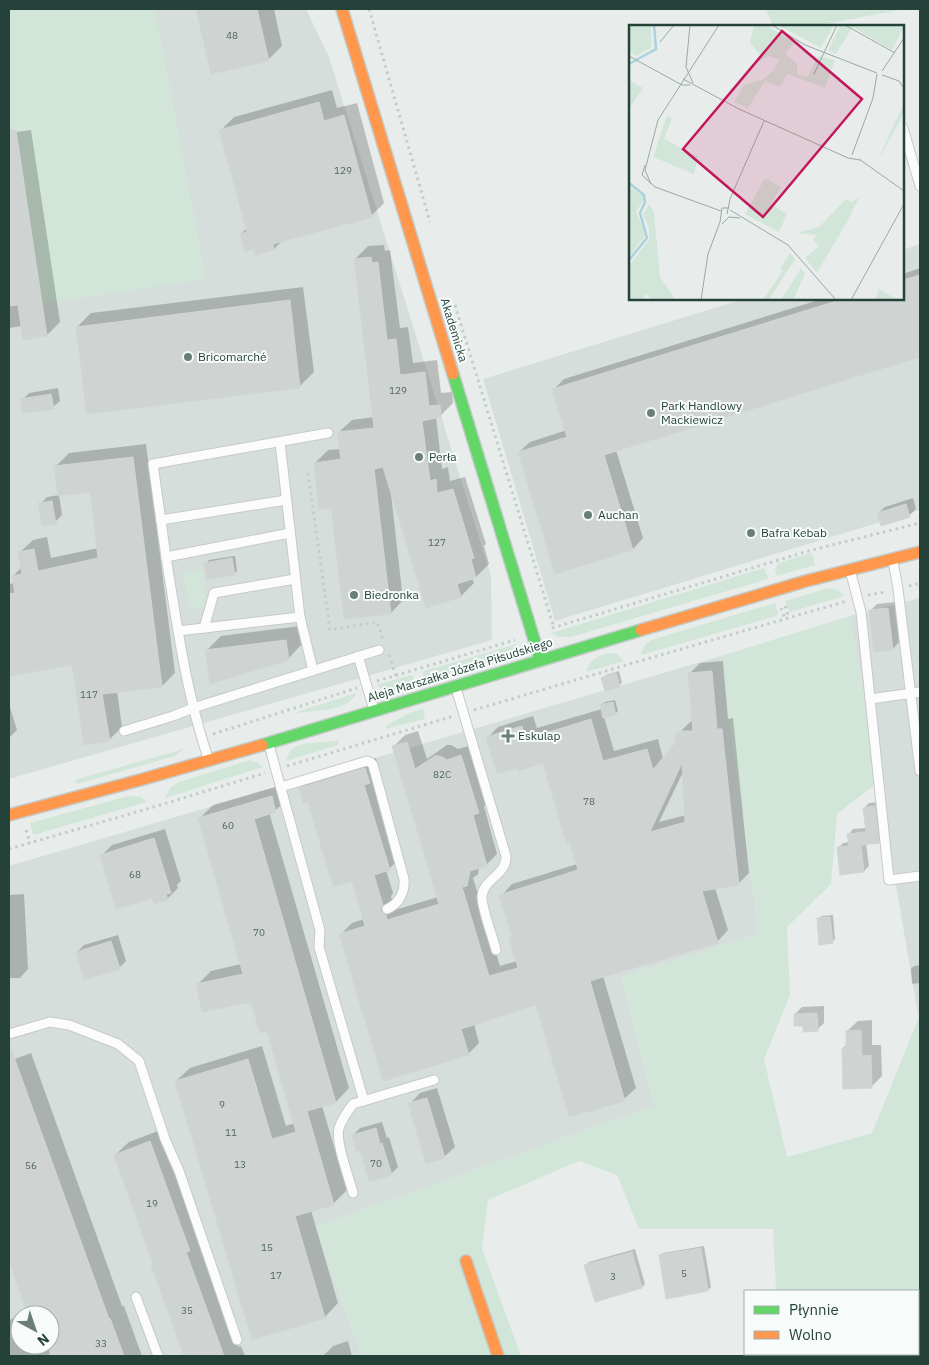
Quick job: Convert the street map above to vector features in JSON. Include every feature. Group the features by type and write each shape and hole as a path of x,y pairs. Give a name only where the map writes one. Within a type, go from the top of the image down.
{"street":[{"name":"Akademicka","path":"342,9 540,659"},
{"name":"Aleja Marszałka Józefa Piłsudskiego","path":"9,815 125,784 268,742 540,659 892,558 920,552"},
{"path":"466,1261 498,1356"}],"lane":[{"path":"904,131 920,186"},
{"path":"208,759 193,708 178,631 153,464 328,433"},
{"path":"280,442 300,617 313,670"},
{"path":"161,520 286,500"},
{"path":"166,556 290,533"},
{"path":"892,558 916,693 920,771"},
{"path":"850,570 861,612 889,880 920,876"},
{"path":"204,628 214,593 295,579"},
{"path":"178,631 300,617"},
{"path":"124,731 313,670 383,650"},
{"path":"358,656 374,710"},
{"path":"455,686 506,856 506,862 502,870 486,886 482,894 496,950"},
{"path":"870,699 916,693"},
{"path":"268,742 320,930 319,947 364,1101"},
{"path":"281,787 367,761 373,765 405,885 399,900 395,905 387,909"},
{"path":"9,1034 50,1022 69,1026 118,1044 139,1061 237,1340"},
{"path":"353,1192 338,1141 338,1129 345,1115 353,1104 434,1080"},
{"path":"136,1297 158,1356"}],"path":[{"path":"369,9 432,228"},
{"path":"455,303 554,628"},
{"path":"308,473 330,630 377,622 383,640"},
{"path":"202,739 366,685 812,550 920,523"},
{"path":"908,586 920,583"},
{"path":"9,849 785,619"},
{"path":"383,650 396,676"}],"shaded area":[{"path":"9,9 306,9 329,57 491,576 492,640 9,779"},
{"path":"920,244 920,510 555,621 483,379 741,300 904,300 904,250"},
{"path":"920,598 920,1026 850,616"},
{"path":"721,656 759,934 621,977 654,1106 315,1227 362,1356 9,1356 9,866"}],"green space":[{"path":"9,9 155,9 206,279 42,304 16,137 9,136"},
{"path":"766,9 904,9 820,25 773,25"},
{"path":"812,553 815,565 777,576 775,569 778,563"},
{"path":"764,568 768,579 571,637 559,637 551,633"},
{"path":"203,570 206,608 189,610 184,573"},
{"path":"828,588 837,590 845,596 790,612 788,610 785,601"},
{"path":"775,603 778,613 776,616 641,655 644,646 651,640"},
{"path":"850,616 878,782 837,814 831,884 787,927 790,995 764,1059 787,1157 872,1133 919,1017 920,1342 919,1290 776,1290 773,1229 639,1229 617,1175 579,1161 488,1200 482,1249 521,1356 362,1356 315,1227 654,1106 621,977 759,934 721,656"},
{"path":"517,644 506,657 425,681 424,671"},
{"path":"609,653 617,654 624,661 586,672 594,659"},
{"path":"411,675 415,683 400,688 385,690 377,685"},
{"path":"357,693 346,704 338,707 296,713 296,712"},
{"path":"423,708 424,719 386,729 386,726 407,714"},
{"path":"339,740 338,745 286,761 290,751 299,745"},
{"path":"184,749 175,756 77,784 74,780"},
{"path":"250,760 263,767 165,798 170,788 179,782"},
{"path":"128,796 140,797 147,802 33,835 30,823"}],"building":[{"path":"196,9 257,9 269,61 211,74"},
{"path":"319,102 324,121 344,115 372,217 273,244 274,250 255,255 254,249 245,252 240,234 247,232 219,130"},
{"path":"9,130 16,130 47,336 23,340 18,305 9,306"},
{"path":"371,257 372,263 378,262 387,340 396,339 400,375 425,372 429,406 440,405 441,417 422,421 430,481 436,479 437,493 453,489 474,558 471,559 476,578 457,584 461,597 426,608 383,467 374,469 391,614 344,619 331,508 319,510 314,463 341,459 337,432 374,428 354,259"},
{"name":"Park Handlowy Mackiewicz","path":"920,275 920,357 604,455 633,550 555,574 518,452 567,437 552,389 840,300 904,300 904,280"},
{"name":"Bricomarché","path":"290,300 300,388 87,414 76,327"},
{"path":"51,394 54,409 23,413 20,399"},
{"path":"133,457 162,687 102,694 110,741 84,745 72,665 9,676 9,594 15,593 12,576 22,574 18,552 34,549 38,571 98,558 90,492 58,496 54,466"},
{"path":"52,501 56,524 42,526 38,503"},
{"path":"906,504 910,517 881,526 877,513"},
{"path":"232,558 235,575 206,579 204,563"},
{"path":"888,608 893,650 874,652 869,610"},
{"path":"286,640 289,660 210,684 205,650"},
{"path":"712,671 717,729 722,729 739,885 702,891 718,943 590,981 625,1101 569,1117 536,1005 461,1029 469,1055 383,1081 339,934 365,926 352,881 333,887 308,802 303,803 299,788 365,768 370,783 364,785 390,870 374,875 383,905 381,911 386,915 387,920 439,904 392,746 407,742 415,769 435,756 440,756 447,760 461,755 479,813 473,815 487,866 470,871 467,886 462,887 489,976 518,968 509,938 512,937 499,895 578,870 570,843 566,843 543,763 518,771 517,768 497,774 486,737 522,726 526,739 591,719 603,761 647,749 653,770 676,742 676,734 680,731 693,731 688,673","holes":["682,763 685,822 650,832"]},
{"path":"616,673 620,687 605,691 601,678"},
{"path":"613,702 616,715 603,718 600,705"},
{"path":"272,796 276,812 254,819 336,1103 307,1111 334,1205 295,1216 325,1318 252,1340 175,1081 248,1059 272,1139 296,1132 267,1031 260,1033 251,1002 202,1012 196,984 243,974 198,818"},
{"path":"875,806 879,843 861,845 864,872 840,875 837,847 849,846 847,834 866,832 863,808"},
{"path":"154,838 171,893 166,894 168,900 154,904 152,898 116,909 100,855"},
{"path":"830,917 833,943 819,945 817,918"},
{"path":"111,941 120,969 84,980 76,952"},
{"path":"817,1013 818,1031 803,1032 803,1026 794,1026 794,1014"},
{"path":"861,1030 862,1056 871,1055 872,1088 843,1089 842,1048 846,1048 846,1031"},
{"path":"9,1047 124,1356 50,1356 60,1355 60,1305 24,1305 9,1261"},
{"path":"427,1098 445,1158 426,1164 408,1103"},
{"path":"376,1128 392,1175 369,1182 360,1150 356,1151 352,1135"},
{"path":"150,1141 190,1251 186,1252 224,1356 184,1356 151,1265 153,1264 114,1155"},
{"path":"701,1248 708,1291 666,1299 659,1255"},
{"path":"632,1252 642,1288 595,1302 584,1265"}],"traffic: fast":[{"path":"453,374 540,659"},
{"path":"262,745 641,630"}],"traffic: slow":[{"path":"342,9 453,374"},
{"path":"641,630 806,581 920,552"},
{"path":"9,815 262,745"},
{"path":"466,1261 498,1356"}],"place":[{"name":"Bricomarché","path":"188,357"},
{"name":"Park Handlowy Mackiewicz","path":"651,413"},
{"name":"Perła","path":"419,457"},
{"name":"Auchan","path":"588,515"},
{"name":"Bafra Kebab","path":"751,533"},
{"name":"Biedronka","path":"354,595"},
{"name":"Eskulap","path":"508,736"}]}
